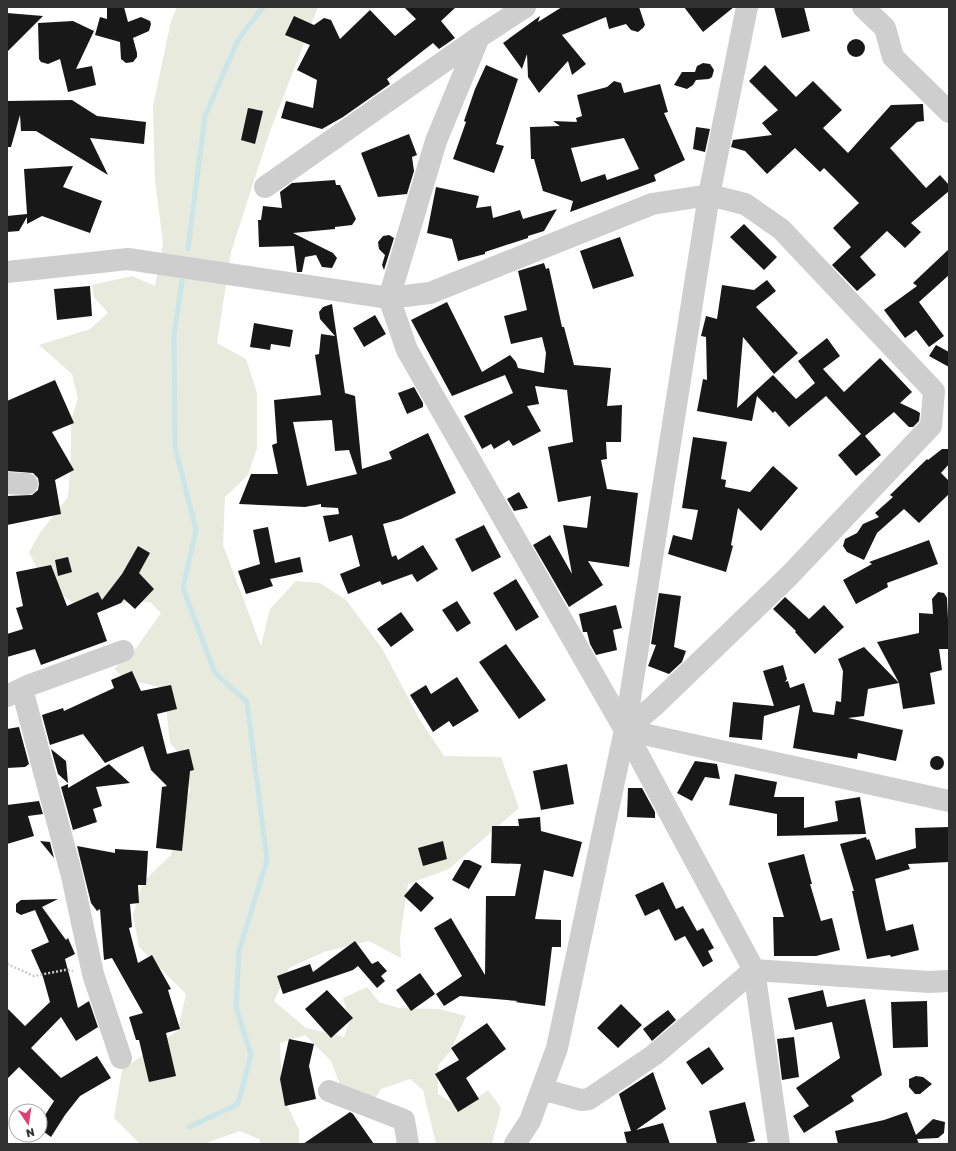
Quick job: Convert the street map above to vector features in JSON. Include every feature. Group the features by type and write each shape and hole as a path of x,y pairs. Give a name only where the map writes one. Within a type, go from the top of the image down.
{"street":[{"path":"265,187 479,37 525,7"},
{"path":"515,1144 530,1121 557,1048 625,730 709,195 747,7"},
{"path":"863,7 885,28 893,57 949,112"},
{"path":"479,37 436,141 389,298 407,350 625,730 754,970 779,1144"},
{"path":"7,272 128,259 389,298 430,293 652,204 709,195 745,204 781,229 934,391 931,426 789,576 654,706 625,730"},
{"path":"121,1058 93,974 72,876 15,692 123,651"},
{"path":"625,730 949,801"},
{"path":"542,1089 581,1100 589,1099 654,1055 754,970 929,982 949,981"},
{"path":"329,1091 404,1120 408,1144"}],"path":[{"path":"7,964 34,976 65,970 93,974"}],"shaded area":[{"path":"177,7 318,7 269,134 231,252 217,343 246,359 257,393 257,448 248,475 225,497 223,545 261,646 270,609 296,581 320,583 347,601 383,650 420,720 444,756 501,757 519,808 449,869 408,884 400,938 401,958 369,941 324,952 289,968 274,1001 306,1028 344,1037 350,1021 343,998 367,987 379,1002 399,1008 439,1009 466,1016 451,1050 438,1066 438,1094 462,1109 488,1090 501,1108 492,1144 436,1144 423,1090 410,1079 381,1089 368,1110 344,1095 331,1061 305,1035 280,1043 282,1094 299,1130 299,1144 261,1144 259,1139 240,1131 209,1142 209,1144 140,1144 114,1118 122,1070 178,1030 186,994 139,947 133,915 143,882 171,855 190,789 184,759 170,743 164,688 125,679 114,669 137,647 161,613 150,602 76,605 42,580 29,552 40,533 68,497 71,455 71,421 78,398 72,374 39,345 90,329 108,313 94,297 92,285 132,276 155,286 163,243 155,180 153,106 171,21"}],"building":[{"path":"107,7 124,7 128,22 141,17 150,21 151,24 149,31 133,38 137,57 133,62 126,63 121,59 120,42 95,35 100,17 107,19"},
{"path":"404,7 456,7 441,21 455,38 439,49 433,43 387,79 390,84 343,117 322,129 281,118 286,101 313,108 317,80 297,70 310,45 285,35 294,16 314,25 324,18 331,20 340,39 370,10 395,36 416,19"},
{"path":"562,7 639,7 645,25 638,32 631,30 626,24 609,29 606,17 562,35 586,64 572,75 568,61 539,93 528,77 527,54 522,69 503,43 540,16 538,22"},
{"path":"684,7 734,7 703,32"},
{"path":"774,7 804,7 810,31 782,38"},
{"path":"7,13 43,16 7,52"},
{"path":"73,21 94,31 76,69 92,66 96,85 68,92 60,59 48,64 41,62 39,59 38,23"},
{"path":"856,39 862,42 865,48 862,54 856,57 850,54 847,48 850,42"},
{"path":"703,63 710,64 714,70 712,77 709,79 696,80 693,85 687,89 674,85 682,72 695,72 697,66"},
{"path":"486,65 518,79 496,144 504,146 494,173 453,159 466,122 464,121 475,89"},
{"path":"765,65 796,97 813,81 842,110 823,128 848,153 891,105 923,104 924,121 917,122 890,148 926,188 940,175 949,185 949,191 911,223 921,232 905,248 887,231 860,257 876,275 857,291 832,265 851,247 833,228 859,203 824,168 820,172 795,148 767,174 745,151 731,147 733,140 772,135 762,123 778,110 749,81"},
{"path":"614,81 621,83 624,93 660,84 668,112 664,113 685,160 654,175 656,181 570,212 573,201 543,191 534,159 531,159 530,127 560,126 553,121 577,122 576,118 582,116 577,95 607,87","holes":["624,138 639,169 607,180 605,174 581,182 571,148"]},
{"path":"72,100 97,116 146,122 144,144 90,138 108,175 36,131 21,131 20,115 11,147 7,147 7,101"},
{"path":"248,108 263,111 255,144 241,140"},
{"path":"696,127 710,129 705,152 693,149"},
{"path":"409,134 417,155 412,157 414,171 407,194 378,197 361,153"},
{"path":"73,166 63,187 102,201 90,233 42,216 27,224 27,217 19,231 7,232 7,216 27,214 24,169"},
{"path":"335,180 336,185 340,185 356,219 352,225 335,227 335,229 293,233 333,253 337,258 332,268 322,267 316,255 305,257 302,272 297,272 294,246 259,247 258,220 261,220 263,206 282,208 280,192 292,183"},
{"path":"436,187 479,196 476,208 491,206 493,218 520,210 523,219 557,209 544,231 528,236 528,238 485,252 485,254 458,261 452,239 427,233"},
{"path":"744,224 777,257 764,270 730,237"},
{"path":"389,235 394,238 384,270 382,265 385,255 379,249 378,242 383,236"},
{"path":"620,237 634,276 593,289 580,251"},
{"path":"949,249 949,275 919,302 944,336 929,347 916,330 905,338 884,310 917,286 913,283"},
{"path":"544,263 546,269 549,268 562,327 564,327 574,365 611,368 607,406 622,405 621,442 606,442 607,459 601,460 607,489 638,493 629,567 588,561 603,585 569,607 533,545 550,535 572,574 563,525 587,528 591,496 558,502 548,447 573,442 567,390 535,386 539,404 527,406 541,431 513,446 509,440 494,449 491,444 482,449 464,416 513,393 505,375 452,396 411,320 447,302 482,372 510,355 516,362 518,368 544,373 546,353 542,337 511,344 504,316 527,310 518,271"},
{"path":"767,280 776,291 756,307 798,353 774,374 743,337 737,408 773,375 796,399 815,383 798,361 827,338 840,356 823,369 844,392 880,358 912,392 900,403 920,413 919,421 913,427 909,427 894,412 865,436 881,455 856,476 838,455 861,434 826,396 789,427 775,411 773,413 757,396 752,421 697,411 703,379 707,380 706,337 701,336 706,316 717,319 722,285 754,290"},
{"path":"90,286 92,316 57,320 54,289"},
{"path":"332,304 345,393 355,396 362,469 392,459 389,452 428,433 456,493 401,519 383,524 392,557 396,555 398,560 423,545 438,569 417,582 412,574 382,585 380,581 348,594 340,574 360,566 352,535 329,542 323,516 339,514 338,508 321,507 321,504 305,507 239,504 251,474 278,474 272,445 277,443 274,400 321,395 315,355 319,354 321,334 335,336 320,319 319,312 323,307","holes":["332,420 335,451 349,450 357,474 307,486 293,422"]},
{"path":"375,315 386,334 364,347 353,328"},
{"path":"254,323 293,330 290,347 271,344 270,350 250,347"},
{"path":"936,345 949,352 949,367 929,356"},
{"path":"55,380 74,423 52,432 74,470 55,480 61,514 7,525 7,496 32,495 38,490 39,484 38,478 33,473 7,471 7,401"},
{"path":"414,387 423,403 423,407 407,414 398,393"},
{"path":"693,437 727,442 721,479 726,480 725,487 750,492 773,466 798,488 761,531 738,508 731,545 733,546 726,572 668,554 673,535 692,540 698,510 682,508"},
{"path":"942,449 949,449 949,464 941,473 949,481 949,494 919,523 904,509 877,533 864,560 847,552 843,546 845,539 857,533 863,524 879,517 875,513 893,497 890,495 927,459 928,460"},
{"path":"519,492 528,508 514,511 507,499"},
{"path":"484,525 501,557 472,572 455,539"},
{"path":"268,527 275,563 300,557 303,572 270,579 273,586 246,594 238,571 260,564 253,530"},
{"path":"929,540 938,564 887,583 888,587 856,604 843,580 872,564 869,562"},
{"path":"138,546 150,553 139,573 154,589 135,609 124,599 121,603 97,613 107,641 41,665 35,649 7,657 7,634 23,629 16,608 23,606 16,572 51,565 67,606 98,592 102,600 122,574"},
{"path":"68,557 72,572 58,576 55,560"},
{"path":"516,579 539,617 516,631 493,593"},
{"path":"938,592 944,593 947,598 949,649 939,649 942,670 930,673 935,704 903,709 899,683 877,642 919,633 919,613 933,614 932,599"},
{"path":"659,593 681,596 674,647 686,651 682,662 669,674 648,666 656,645 651,644"},
{"path":"785,597 809,619 824,605 844,627 815,654 795,632 796,631 773,609"},
{"path":"457,601 471,623 457,632 442,610"},
{"path":"616,605 622,628 613,630 617,650 596,655 590,644 587,632 583,632 579,614"},
{"path":"401,612 414,630 391,647 377,629"},
{"path":"506,644 546,700 519,719 479,662"},
{"path":"864,647 899,683 868,689 864,716 848,718 903,730 896,761 858,753 857,759 793,748 800,705 764,716 762,740 729,737 733,702 774,706 763,671 783,665 787,679 785,682 788,681 790,688 804,683 813,712 834,715 836,701 841,702 843,671 838,659"},
{"path":"132,671 141,691 171,685 177,709 157,714 167,754 189,749 194,770 190,771 182,851 156,848 162,787 167,786 151,770 143,746 105,763 83,734 50,745 42,715 63,708 64,711 114,688 111,680"},
{"path":"457,677 479,711 453,727 449,721 433,732 410,695 426,685 431,694"},
{"path":"19,727 29,764 25,767 7,768 7,729"},
{"path":"51,749 66,761 68,783 58,774"},
{"path":"934,756 940,756 944,760 944,766 940,770 934,770 930,766 930,760"},
{"path":"695,761 717,764 720,779 705,777 692,801 677,793"},
{"path":"109,764 130,783 96,787 102,806 93,809 97,822 73,830 61,787 68,784 68,788"},
{"path":"567,764 574,804 541,810 533,771"},
{"path":"735,774 777,782 774,797 804,797 804,828 838,821 835,801 860,797 866,834 777,836 777,814 729,805"},
{"path":"628,788 642,788 655,812 655,818 627,817"},
{"path":"39,801 43,814 28,816 34,836 7,844 7,805"},
{"path":"540,817 541,831 582,842 573,877 544,870 535,919 561,920 561,947 552,947 545,1006 515,1002 518,1001 460,996 444,1006 436,994 462,976 434,928 451,918 485,975 486,896 515,896 521,864 491,863 492,826 519,826 518,819"},
{"path":"949,827 949,862 908,864 910,869 875,879 886,931 913,924 919,950 891,957 890,955 867,959 852,891 854,891 840,844 866,837 867,840 869,839 876,860 916,848 915,828"},
{"path":"40,841 50,842 54,858"},
{"path":"443,841 447,859 423,866 418,848"},
{"path":"77,846 115,853 115,849 148,851 146,885 138,885 139,903 130,904 132,927 129,928 138,963 152,955 171,989 168,990 180,1029 166,1033 176,1076 149,1082 139,1040 136,1040 129,1017 143,1013 112,958 104,960 100,909 97,911 91,903"},
{"path":"804,854 812,884 810,884 821,921 832,918 840,950 816,956 774,956 773,917 784,917 768,863"},
{"path":"464,860 469,860 482,866 469,889 452,880"},
{"path":"416,882 434,898 421,912 404,896"},
{"path":"663,882 676,909 683,906 697,931 703,928 714,948 708,951 713,961 703,967 685,936 675,941 659,909 645,916 635,895"},
{"path":"58,899 42,907 66,940 68,938 75,954 65,959 78,1008 89,1001 98,1027 76,1041 61,1017 31,1048 61,1078 97,1056 111,1078 80,1096 65,1115 51,1137 48,1135 48,1110 54,1101 19,1067 7,1079 7,1008 25,1026 50,1002 43,977 31,950 49,942 35,910 21,915 16,912 16,904 21,900"},
{"path":"355,941 372,964 378,961 387,971 381,976 385,981 377,988 358,966 353,970 283,994 277,976 310,964 313,972"},
{"path":"420,973 435,994 411,1011 396,990"},
{"path":"327,990 353,1018 331,1038 305,1009"},
{"path":"823,990 827,1007 865,999 882,1075 851,1096 854,1101 804,1133 793,1116 809,1106 796,1088 840,1058 832,1022 795,1030 788,998"},
{"path":"927,1001 928,1047 893,1048 891,1002"},
{"path":"621,1004 642,1025 618,1048 597,1028"},
{"path":"668,1010 676,1020 652,1041 643,1029"},
{"path":"487,1023 506,1049 466,1078 479,1099 458,1112 435,1074 459,1060 451,1048"},
{"path":"794,1037 799,1077 782,1080 777,1039"},
{"path":"289,1039 314,1044 309,1066 316,1099 285,1106 280,1079"},
{"path":"709,1047 724,1069 702,1085 686,1062"},
{"path":"653,1072 666,1109 636,1130 663,1123 670,1144 627,1144 624,1132 631,1131 619,1094"},
{"path":"916,1076 923,1077 932,1084 920,1094 915,1094 909,1087 909,1079"},
{"path":"745,1102 755,1141 742,1144 717,1144 709,1111"},
{"path":"350,1112 374,1144 303,1144"},
{"path":"907,1112 916,1135 933,1119 945,1122 944,1133 938,1138 917,1139 919,1144 838,1144 835,1131 884,1120"}],"waterway":[{"path":"188,249 205,116 238,40 263,7"},
{"path":"182,281 174,335 175,447 196,530 183,588 215,673 247,702 267,860 239,951 236,1007 251,1055 238,1104 189,1127"}]}
